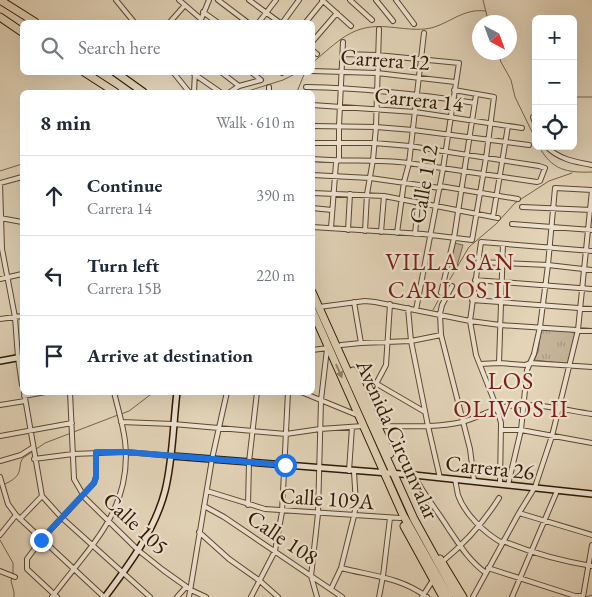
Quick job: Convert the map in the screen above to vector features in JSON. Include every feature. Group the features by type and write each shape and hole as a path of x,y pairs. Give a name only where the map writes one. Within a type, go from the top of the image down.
{"highway":[{"path":"0,0 33,20"},
{"path":"12,8 27,20"},
{"path":"2,19 16,23 20,26"},
{"path":"2,19 20,31"},
{"path":"119,75 140,90"},
{"path":"91,76 112,90"},
{"name":"Avenida Circunvalar","path":"316,308 331,333 423,536 457,597"},
{"name":"Avenida Circunvalar","path":"316,308 328,348 405,518 449,597"},
{"path":"331,333 341,345 367,401 396,474 442,562 463,597"},
{"path":"384,472 388,491 400,518 443,597"}],"street":[{"path":"116,0 132,20"},
{"path":"179,0 199,20"},
{"path":"200,20 209,0"},
{"path":"218,0 244,20"},
{"path":"261,20 276,0"},
{"path":"284,20 299,0"},
{"path":"350,0 372,20"},
{"path":"376,0 393,21"},
{"path":"396,0 414,24"},
{"path":"251,1 276,20"},
{"path":"308,20 322,1 351,26"},
{"path":"172,20 185,5"},
{"path":"203,12 213,20"},
{"path":"315,38 337,12"},
{"path":"365,231 367,194 376,127 379,29"},
{"path":"397,233 418,94 424,33"},
{"path":"331,228 335,176 339,158 344,42"},
{"path":"343,54 422,59"},
{"name":"Calle 112","path":"416,310 440,187 459,64 422,59"},
{"name":"Carrera 12","path":"315,71 377,73 455,82"},
{"path":"175,75 187,90"},
{"path":"194,75 194,90"},
{"path":"197,75 217,90"},
{"path":"225,75 239,86"},
{"path":"233,90 239,86 260,80 254,75"},
{"path":"306,87 418,94 475,104"},
{"name":"Carrera 12","path":"454,90 494,97 491,123"},
{"path":"441,293 454,238 476,95"},
{"name":"Carrera 14","path":"315,105 415,112 522,128"},
{"path":"315,227 430,235 472,240 491,123"},
{"path":"315,126 413,130 529,145"},
{"path":"315,193 384,196 495,217 508,126"},
{"path":"315,143 374,143 410,146 544,168 540,181 408,163 373,160 315,159"},
{"path":"551,150 562,158 592,165"},
{"path":"315,175 404,182 518,200"},
{"path":"0,361 20,358 15,317 1,249 0,183 20,178"},
{"path":"473,597 519,513 535,488 560,409 578,330 586,250 590,230 592,190 555,188 540,327 534,354 527,370 521,430 508,485"},
{"path":"348,230 350,194"},
{"path":"381,232 384,196"},
{"path":"415,234 418,203"},
{"path":"522,206 591,210"},
{"path":"315,208 332,210"},
{"path":"0,218 20,222"},
{"path":"512,224 590,230"},
{"path":"500,484 502,430 497,408 472,337 470,321 481,242 592,251"},
{"path":"499,363 503,244"},
{"path":"478,262 592,270"},
{"path":"0,279 20,274"},
{"path":"475,280 592,289"},
{"path":"452,286 444,300 440,314 441,335 470,449 474,481"},
{"path":"472,300 592,309"},
{"path":"316,308 365,301 500,325 592,331"},
{"path":"354,302 362,343"},
{"path":"367,401 386,365 390,304"},
{"path":"408,308 411,341 440,478"},
{"path":"0,319 20,316"},
{"path":"341,345 411,341 441,335"},
{"path":"315,350 328,348 321,400 318,514 311,576 317,597"},
{"path":"480,364 525,365 530,363 592,367"},
{"path":"377,384 425,412"},
{"path":"24,395 42,496 92,546 150,597"},
{"name":"Calle 105","path":"70,395 74,479 84,495 138,550 186,587 206,597"},
{"path":"96,452 96,477 94,483 61,517 27,559 27,569 55,596 110,522 122,490 125,478 126,452 122,422 115,395"},
{"path":"0,477 8,504 16,516 105,597 123,574 138,550 159,510 164,496 172,456 177,395"},
{"path":"189,597 206,491 226,395"},
{"path":"248,505 249,462 256,395"},
{"path":"251,597 275,551 282,512 288,395"},
{"path":"308,395 359,415"},
{"path":"0,405 25,402"},
{"path":"378,426 428,426 463,422 497,408 523,405 543,406 592,414"},
{"path":"122,422 174,424 286,434 320,429 364,426"},
{"path":"0,436 72,423"},
{"path":"330,589 341,568 356,504 351,471 352,426"},
{"path":"502,430 521,430 592,443"},
{"path":"0,462 33,452 73,454 126,452 320,469 384,472"},
{"name":"Carrera 26","path":"384,472 592,494"},
{"path":"414,475 460,546 476,565 487,571 575,596 583,596 590,566 592,545"},
{"path":"456,479 461,500 479,525 492,537 531,552 590,566"},
{"name":"Calle 109A","path":"206,491 256,508 282,512 400,518"},
{"path":"512,597 546,521 557,491"},
{"path":"20,520 42,496"},
{"path":"442,562 479,525 499,498"},
{"name":"Calle 108","path":"204,506 275,551 342,597"},
{"path":"519,513 592,535"},
{"path":"0,534 16,516"},
{"path":"379,597 384,576 390,518"},
{"path":"199,532 229,559 260,580 278,597"},
{"path":"341,568 384,576 405,584 424,596 433,580"},
{"path":"0,571 13,576"},
{"path":"177,597 186,587"}],"green space":[{"path":"454,243 463,245 457,266 449,264"},
{"path":"541,329 575,332 568,364 534,360 538,352"}],"waterway":[{"path":"483,0 487,15"},
{"path":"315,60 338,41 355,31 365,28 426,29 438,26 457,16 470,12 485,11"},
{"path":"500,60 511,80 515,97 532,132"},
{"path":"251,90 293,75"},
{"path":"298,90 304,75"},
{"path":"577,97 592,97"},
{"path":"542,150 554,165 567,171 592,172"},
{"path":"0,171 20,165"},
{"path":"443,291 469,247 496,224 515,203 549,181 572,173"},
{"path":"433,310 441,295"},
{"path":"121,414 129,411 150,395"},
{"path":"0,486 15,478 23,458 45,443 118,415"},
{"path":"0,540 13,563 11,581 14,597"},
{"path":"586,597 592,595"}],"district":[{"name":"VILLA SAN CARLOS II","path":"450,276"},
{"name":"LOS OLIVOS II","path":"511,395"}],"route":[{"path":"41,540 94,483 96,477 96,452 126,452 285,465"}]}
